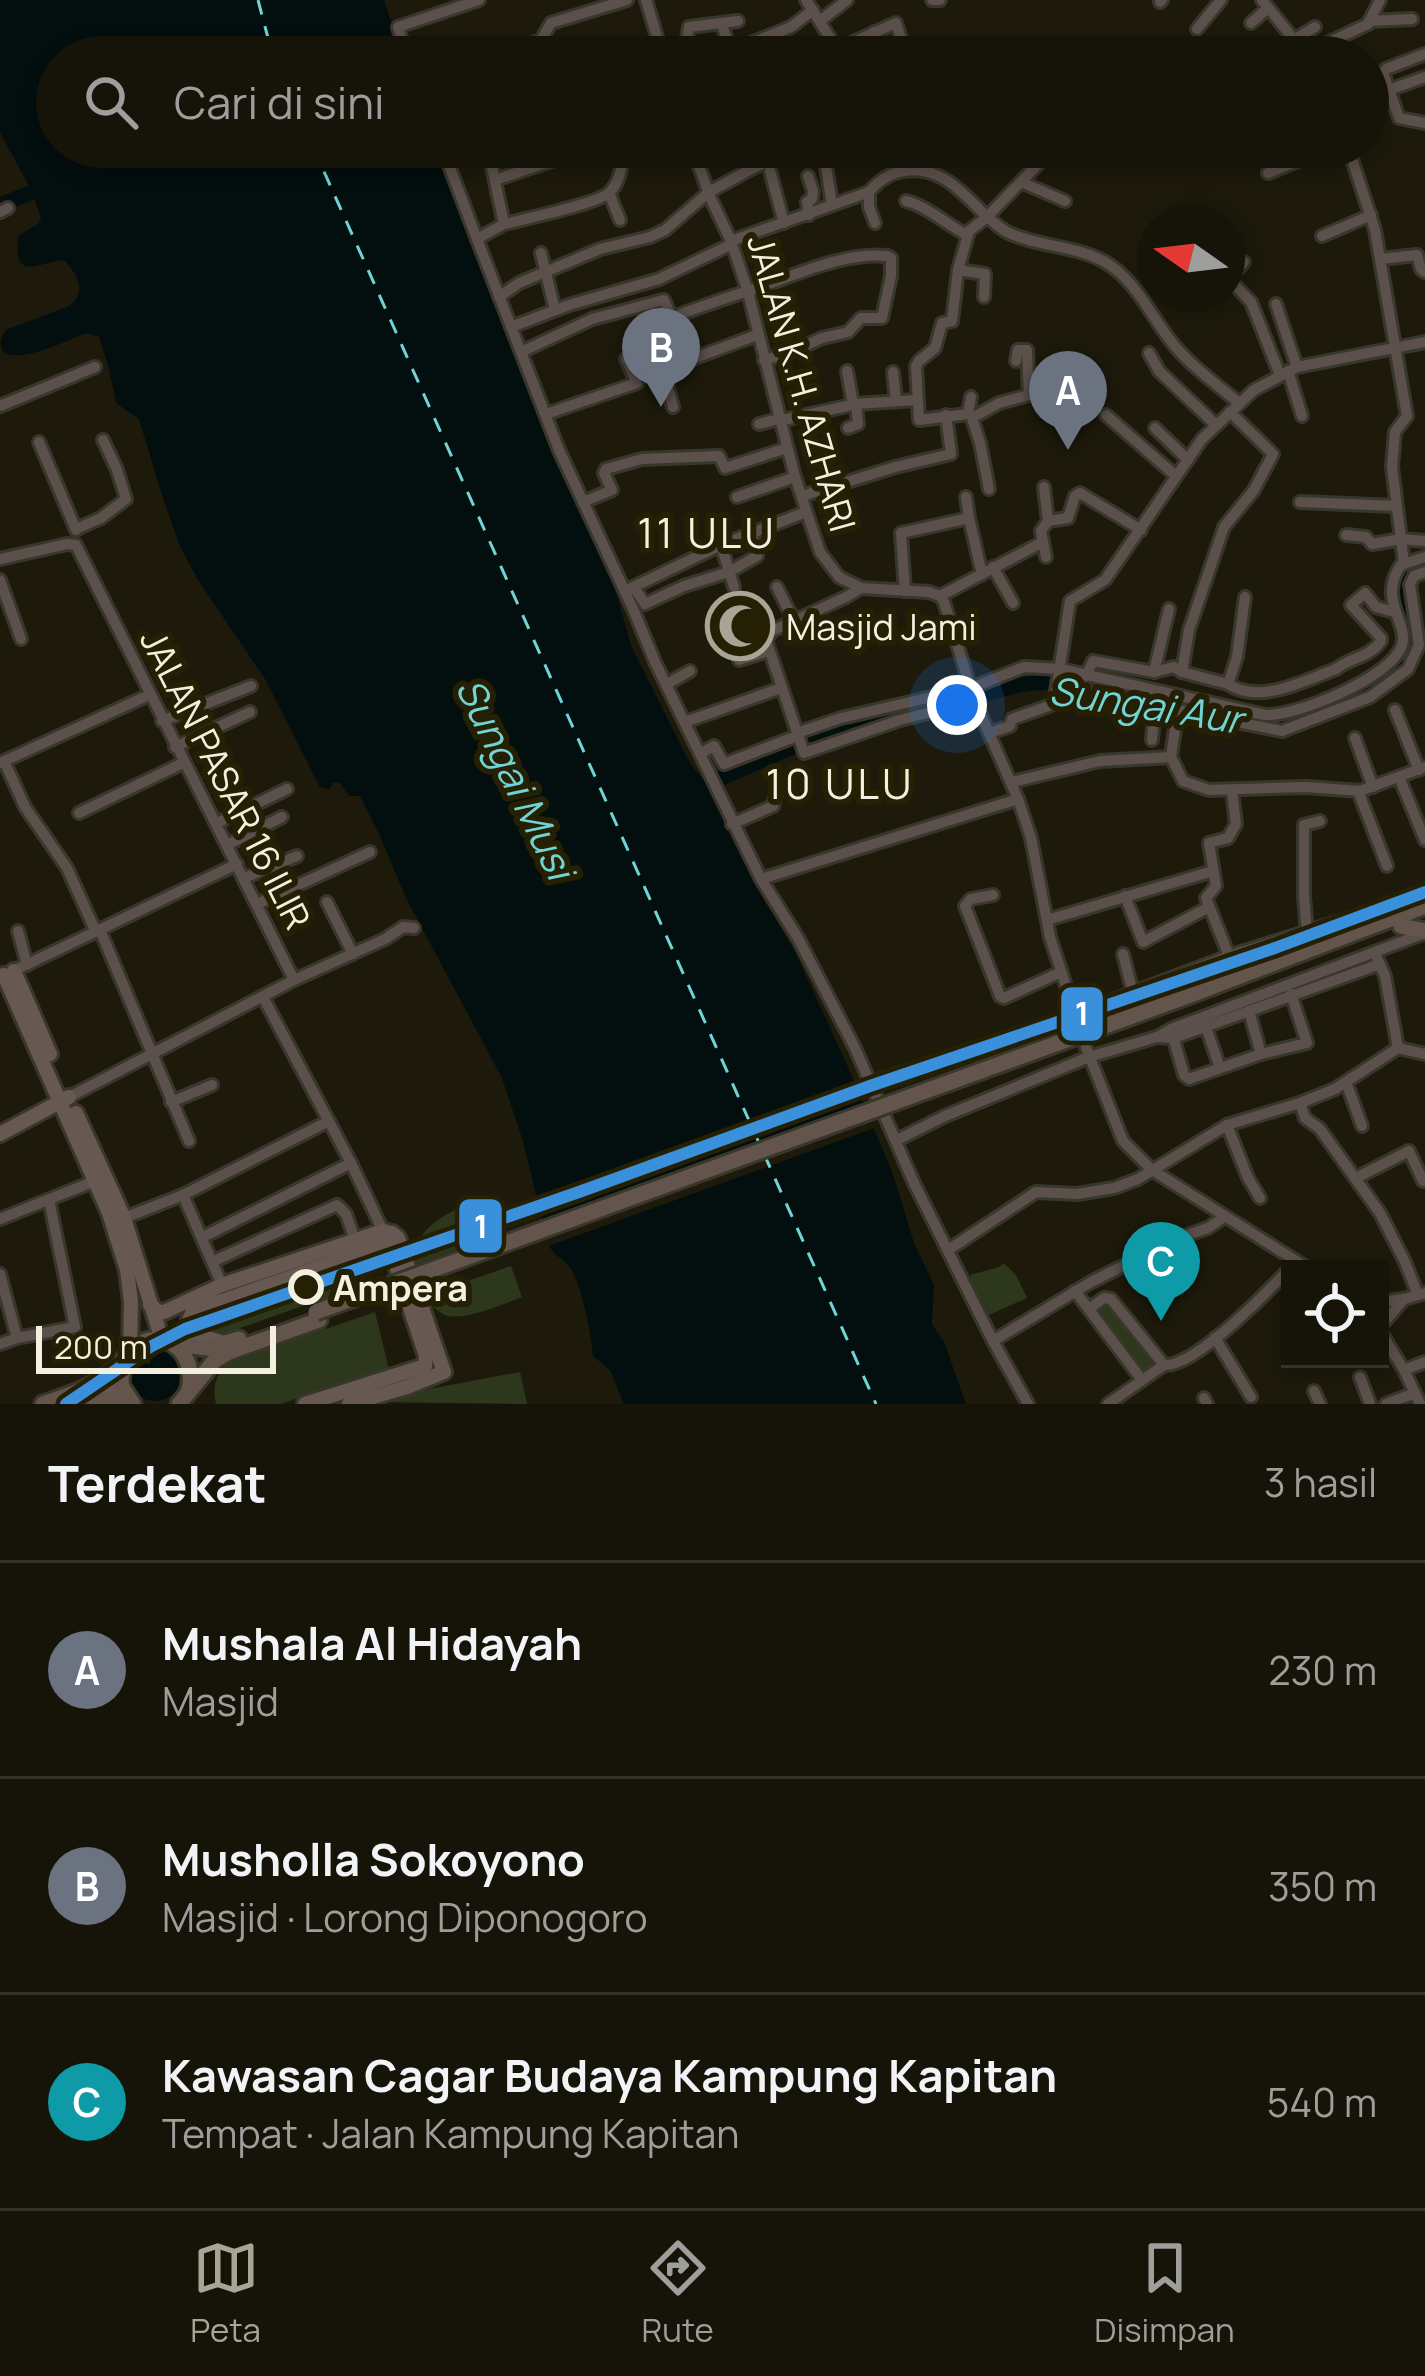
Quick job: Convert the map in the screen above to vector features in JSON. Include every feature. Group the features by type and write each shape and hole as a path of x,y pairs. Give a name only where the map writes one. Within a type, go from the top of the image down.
{"highway":[{"path":"186,1400 215,1360 318,1316 1186,1001 1418,908 1425,932"},
{"path":"43,1404 92,1385 145,1342 201,1348 318,1316"},
{"path":"167,1342 186,1355 190,1364 186,1400"},
{"path":"127,1356 121,1385 133,1404"},
{"path":"91,1404 118,1400 133,1404"}],"main road":[{"path":"11,972 65,1099 127,1270 167,1342"},
{"path":"0,1134 65,1099"},
{"path":"65,1099 124,1218 136,1285 127,1356"},
{"path":"226,1343 202,1339 192,1334 189,1325 191,1306 222,1285 383,1231 398,1238 444,1372 381,1400 350,1404"},
{"path":"150,1305 161,1313 191,1306 386,1244 426,1356 424,1366 332,1400 305,1404"},
{"path":"92,1385 113,1390 133,1404"}],"street":[{"path":"401,36 398,27 479,0"},
{"path":"545,36 550,23 627,0"},
{"path":"646,0 657,36"},
{"path":"767,36 791,27 812,7 847,0"},
{"path":"1197,29 1221,0"},
{"path":"1370,21 1380,0"},
{"path":"1251,23 1265,4 1292,36"},
{"path":"812,7 828,36"},
{"path":"1342,36 1370,21 1412,19"},
{"path":"687,36 689,27 738,21"},
{"path":"867,36 896,22 900,36"},
{"path":"722,24 726,36"},
{"path":"1299,36 1315,27"},
{"path":"874,32 875,36"},
{"path":"1389,68 1425,54"},
{"path":"1425,76 1389,90 1399,118 1425,123"},
{"path":"450,168 546,415 629,589 655,662 732,824 855,1048 914,1183 1028,1404"},
{"path":"492,168 504,224"},
{"path":"495,180 530,168"},
{"path":"477,239 504,224 604,197 622,168"},
{"name":"JALAN K.H. AZHARI","path":"700,168 748,292 779,420 820,552 832,571 861,588"},
{"path":"518,278 665,230 709,191 753,168"},
{"path":"826,168 832,206"},
{"path":"1016,361 1018,350 1026,349 1029,395 970,416 920,420 917,363 935,348 942,322 952,321 967,236 1034,168"},
{"path":"1268,173 1280,168"},
{"path":"1355,168 1371,215 1407,416 1395,432 1392,480 1404,563"},
{"path":"511,327 659,279 732,242 869,192 902,169 940,176 1010,234 1106,262 1134,287 1165,335 1273,454 1254,490 1225,527 1189,630 1182,672"},
{"path":"770,172 784,223"},
{"path":"808,176 813,191 807,202 809,215"},
{"path":"1021,182 1065,201"},
{"path":"869,192 875,223"},
{"path":"609,193 620,220"},
{"path":"906,201 967,236"},
{"path":"1322,236 1371,215"},
{"path":"541,253 555,310"},
{"path":"1380,260 1419,255 1425,272"},
{"path":"672,318 823,266 860,256 887,256 891,262 883,316 862,318 848,332 822,338 766,367"},
{"path":"499,297 566,259"},
{"path":"958,270 985,274 984,297"},
{"path":"1245,296 1288,371"},
{"path":"521,352 592,319 666,301 692,360"},
{"path":"1276,304 1302,416"},
{"path":"546,415 757,335"},
{"path":"991,733 1010,726 1012,719 1054,704 1067,606 1105,580 1171,472 1234,407 1288,371 1425,342"},
{"path":"1149,353 1171,384 1216,425"},
{"path":"626,359 638,380"},
{"path":"0,406 94,367"},
{"path":"664,371 673,407"},
{"path":"847,371 858,424 848,428"},
{"path":"893,372 896,401"},
{"path":"971,397 970,416 988,489"},
{"path":"759,424 855,404 916,400"},
{"path":"1106,415 1171,472"},
{"path":"802,496 951,454 946,416"},
{"path":"1155,428 1187,460"},
{"path":"76,529 126,500 103,440"},
{"path":"0,559 76,545 76,529 39,442"},
{"path":"584,502 613,490 606,469 637,460 719,456 725,468 787,448"},
{"path":"737,497 795,477"},
{"path":"1044,487 1048,521"},
{"path":"1046,557 1041,528 1048,521 1068,518 1080,493 1136,526"},
{"path":"966,496 988,570 1013,603"},
{"path":"1300,502 1396,506"},
{"path":"629,589 721,545 806,512"},
{"path":"905,591 903,531 969,518"},
{"path":"629,589 644,604 757,556 752,533"},
{"path":"1346,535 1366,537 1372,544 1425,541"},
{"path":"884,716 806,753 767,636 861,588 940,596 1043,542"},
{"name":"JALAN PASAR 16 ILIR","path":"76,545 294,980"},
{"path":"721,545 734,587"},
{"path":"1401,663 1403,643 1394,612 1394,578 1404,563 1425,557"},
{"path":"703,752 714,746 724,764 799,739 973,694 1024,667 1154,704 1274,731 1401,663 1419,645 1410,585 1414,576 1425,572"},
{"path":"0,580 21,639"},
{"path":"777,587 794,621"},
{"path":"1086,676 1093,661 1154,672 1174,667 1258,694 1278,690 1369,655 1382,641 1351,605 1357,597 1365,593 1376,607 1394,612"},
{"path":"940,596 973,694 1031,838 1061,972 1115,1127 1152,1170 1294,1260"},
{"path":"1228,684 1237,657 1245,597"},
{"path":"1154,672 1169,609"},
{"path":"739,660 769,651"},
{"path":"668,684 690,671"},
{"path":"1060,678 1086,676 1265,715 1280,724"},
{"path":"162,721 251,686"},
{"path":"688,722 782,688"},
{"path":"149,695 2,762 25,807 68,868 189,1142"},
{"path":"1152,740 1154,704"},
{"path":"1175,729 1171,757 1186,782 1209,790 1325,787 1358,791 1422,768 1395,710"},
{"path":"175,748 250,712"},
{"path":"1355,738 1373,787"},
{"path":"1012,782 1100,761 1171,757"},
{"path":"79,813 183,763"},
{"path":"1399,777 1425,840"},
{"path":"217,823 287,790"},
{"path":"732,824 775,805 777,790"},
{"path":"1229,956 1206,897 1216,886 1209,842 1228,838 1236,826 1232,791"},
{"path":"1358,791 1387,866"},
{"path":"761,879 1018,800"},
{"path":"227,844 282,817"},
{"path":"1307,933 1304,825 1320,821"},
{"path":"257,904 370,852"},
{"path":"244,878 297,856"},
{"path":"11,972 237,864"},
{"path":"1047,920 1213,871"},
{"path":"993,895 971,899 965,906 1000,996 1061,972"},
{"path":"1125,896 1143,942 1209,907"},
{"path":"327,902 352,954"},
{"path":"870,1083 1074,1015 1229,956 1418,908"},
{"path":"65,1099 294,980 403,927 414,928"},
{"path":"11,972 18,931"},
{"path":"897,1140 1089,1058 1205,1028 1249,1011 1377,958 1425,932"},
{"path":"1123,955 1133,993"},
{"path":"1173,1034 1377,958"},
{"path":"1377,958 1385,976 1397,1042"},
{"path":"1173,1034 1186,1078 1306,1043 1291,994"},
{"path":"263,997 383,1231"},
{"path":"1249,1011 1261,1054"},
{"path":"1205,1028 1220,1068"},
{"path":"1397,1042 1425,1054"},
{"path":"948,1250 1036,1192 1077,1194 1137,1180 1227,1125 1321,1096 1397,1042"},
{"path":"1346,1082 1362,1126"},
{"path":"171,1102 212,1085"},
{"path":"1300,1103 1305,1118 1320,1129 1387,1225 1421,1294 1389,1301"},
{"path":"124,1218 183,1195 329,1121"},
{"path":"1227,1125 1260,1198"},
{"path":"1356,1178 1409,1151 1419,1160 1423,1181"},
{"path":"202,1237 351,1162"},
{"path":"0,1219 95,1181"},
{"path":"183,1195 222,1285"},
{"path":"0,1344 75,1327 49,1199"},
{"path":"214,1261 337,1205 346,1214 355,1240"},
{"path":"993,1341 1075,1292 1224,1217"},
{"path":"0,1274 17,1337"},
{"path":"1108,1404 1164,1365 1174,1365 1215,1338 1281,1278"},
{"path":"1075,1292 1142,1380"},
{"path":"1089,1309 1104,1298 1111,1299 1164,1365"},
{"path":"1389,1318 1404,1300"},
{"path":"1215,1338 1251,1397"},
{"path":"1386,1404 1418,1399 1389,1344"},
{"path":"1404,1370 1425,1362"},
{"path":"1360,1377 1370,1404"},
{"path":"1129,1390 1136,1404"},
{"path":"1314,1391 1320,1404"}],"green space":[{"path":"488,1196 500,1233 413,1266 415,1251 428,1228"},
{"path":"358,1259 367,1283 215,1337 205,1312"},
{"path":"1004,1263 1027,1298 989,1315 970,1275"},
{"path":"511,1266 522,1297 494,1308 453,1317 422,1297"},
{"path":"1107,1300 1158,1362 1144,1374 1094,1310"},
{"path":"375,1312 389,1369 280,1404 216,1404 216,1382 228,1362"},
{"path":"520,1372 527,1404 384,1402 429,1389"}],"water":[{"name":"Sungai Musi","path":"0,0 384,0 396,36 36,36 36,168 445,168 526,381 611,575 632,648 691,765 712,789 757,888 794,950 893,1174 914,1243 934,1285 932,1324 944,1342 966,1404 624,1404 610,1370 593,1356 573,1273 548,1244 502,1078 406,898 360,796 349,796 339,782 329,789 320,787 265,679 198,580 180,546 139,419 116,403 99,337 86,333 28,354 7,354 1,348 6,330 69,306 79,289 64,260 29,267 19,260 18,236 41,218 0,132"},
{"path":"155,1347 174,1355 182,1374 174,1393 155,1401 136,1393 128,1374 136,1355"}],"pier":[{"path":"869,1102 880,1126 543,1248 537,1222"}],"waterway":[{"path":"0,205 47,186"},
{"name":"Sungai Aur","path":"1100,689 1277,725 1312,714 1376,685 1405,658 1410,636 1400,586 1408,574 1425,568"},
{"name":"Sungai Aur","path":"959,702 1029,684 1071,684"},
{"name":"Sungai Aur","path":"708,784 820,735 864,720 924,710"}],"ferry route":[{"path":"258,0 267,36"},
{"path":"322,168 760,1145"},
{"path":"764,1154 876,1404"}],"transit line":[{"name":"1","path":"66,1404 185,1329 1425,892"}],"place":[{"name":"Musholla Sokoyono","path":"661,407"},
{"name":"Mushala Al Hidayah","path":"1068,450"},
{"name":"Masjid Jami","path":"740,626"},
{"name":"Ampera","path":"306,1287"},
{"name":"Kawasan Cagar Budaya Kampung Kapitan","path":"1161,1321"}],"district":[{"name":"11 ULU","path":"707,532"},
{"name":"10 ULU","path":"840,783"}]}
